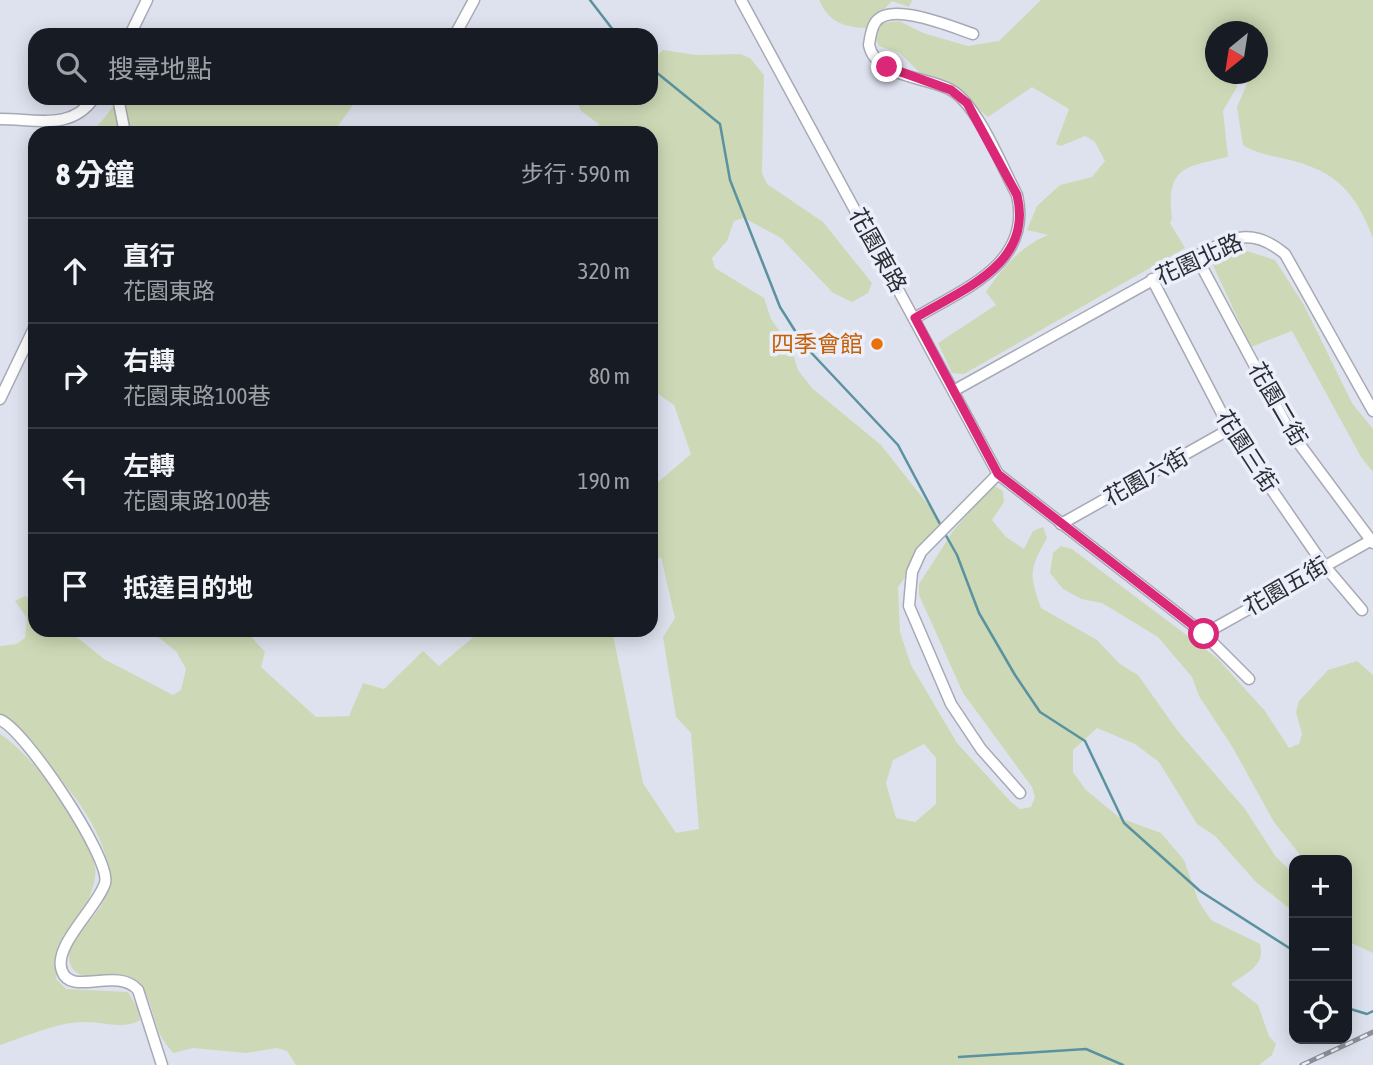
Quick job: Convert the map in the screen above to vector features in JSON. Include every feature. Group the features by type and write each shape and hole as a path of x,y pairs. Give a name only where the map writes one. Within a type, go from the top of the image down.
{"street":[{"path":"133,28 147,0"},
{"path":"460,28 474,0"},
{"name":"花園東路","path":"741,0 955,390 998,474 1204,634 1249,679"},
{"path":"915,318 998,268 1016,242 1021,210 1017,195 967,103 951,90 895,71 877,61 869,45 875,22 883,16 902,12 973,34"},
{"path":"0,119 66,120 84,112 89,105"},
{"path":"119,105 124,126"},
{"name":"花園北路","path":"955,390 1196,256 1236,237 1254,236 1271,242 1285,254 1373,411"},
{"name":"花園二街","path":"1196,256 1289,430 1372,542"},
{"name":"花園三街","path":"1152,279 1230,429 1323,564 1362,610"},
{"path":"0,399 28,341"},
{"name":"花園六街","path":"1061,524 1230,429"},
{"path":"998,474 932,538 912,572 909,606 951,704 981,749 1020,793"},
{"name":"花園五街","path":"1204,634 1323,564 1372,542"},
{"path":"0,720 18,733 60,790 104,868 105,884 63,951 60,968 64,978 72,982 117,978 132,983 142,1001 162,1065"}],"green space":[{"path":"819,0 912,0 909,7 892,1 866,28 838,22 827,14"},
{"path":"1041,0 1373,0 1373,238 1352,197 1333,178 1307,165 1260,153 1243,145 1237,107 1247,84 1268,84 1268,21 1205,21 1205,84 1237,84 1237,87 1223,111 1228,157 1189,167 1175,179 1170,223 1185,248 964,374 952,373 938,343 996,305 986,292 992,283 1021,252 1048,235 1027,230 1037,206 1060,185 1092,177 1105,161 1095,142 1085,136 1061,146 1056,144 1069,109 1032,87 988,117 959,93 919,72 900,53 879,46 874,36 883,23 899,21 923,33 968,46 999,41"},
{"path":"663,50 697,55 740,54 750,58 764,75 762,173 767,184 823,222 872,283 868,293 852,302 833,293 781,238 744,218 734,221 727,241 712,258 715,268 764,298 771,319 791,348 798,370 812,388 881,445 944,525 898,587 900,632 911,665 957,743 1011,802 1020,809 1031,807 1035,797 1032,787 963,693 919,595 919,584 953,531 973,508 982,490 993,485 1003,491 1004,502 992,520 1006,537 1024,549 1033,531 1043,527 1047,538 1033,572 1034,587 1041,608 1097,640 1120,664 1138,675 1177,730 1245,809 1276,857 1289,869 1289,908 1256,882 1215,836 1197,824 1159,762 1135,744 1097,728 1073,750 1073,772 1086,790 1120,818 1161,833 1184,860 1199,902 1211,920 1260,944 1258,963 1231,984 1258,1005 1269,1036 1276,1044 1272,1055 1259,1065 296,1065 287,1051 277,1048 246,1053 193,1048 173,1053 161,1036 147,997 139,984 125,978 85,976 71,967 69,957 73,943 102,904 109,881 105,855 95,829 79,803 38,755 0,721 0,646 16,644 25,638 27,618 15,601 25,596 28,598 28,637 77,637 104,659 173,695 181,690 186,669 176,651 158,637 251,637 265,652 261,667 316,717 349,716 363,683 384,689 423,651 439,666 474,637 613,637 643,783 676,833 699,829 691,733 676,717 663,637 675,618 661,557 658,559 658,482 691,454 674,405 658,394 658,126 598,126 599,124 581,111 579,105 658,105 658,54","holes":["924,744 936,758 936,804 915,822 896,818 886,783 893,760"]},
{"path":"114,105 353,105 338,126 98,126"},
{"path":"1247,251 1275,260 1304,305 1352,403 1373,429 1373,472 1361,457 1292,331 1251,347 1211,261"},
{"path":"1061,546 1072,549 1217,658 1265,711 1289,748 1299,744 1302,734 1296,712 1299,701 1328,670 1357,661 1373,675 1373,953 1352,943 1352,855 1300,855 1274,822 1233,748 1199,696 1192,677 1158,637 1102,603 1081,599 1063,589 1050,573 1053,553"},
{"path":"0,734 28,759 61,799 87,842 94,862 92,891 64,953 56,979 66,989 128,992 138,1009 140,1020 134,1023 64,1024 0,1045"}],"waterway":[{"path":"590,0 612,28"},
{"path":"658,74 720,124 730,180 780,307 804,345 898,445 941,526"},
{"path":"944,532 957,555 979,613 1015,675 1040,712 1085,741 1124,823 1200,891 1289,948"},
{"path":"1352,1010 1367,1014 1373,1011"},
{"path":"959,1057 1086,1049 1123,1065"}],"railway":[{"path":"1302,1065 1373,1032"}],"place":[{"name":"四季會館","path":"877,344"}],"route":[{"path":"887,67 951,90 967,103 1017,195 1021,210 1019,225 1016,242 1008,256 998,268 915,318 998,474 1204,634"}]}
